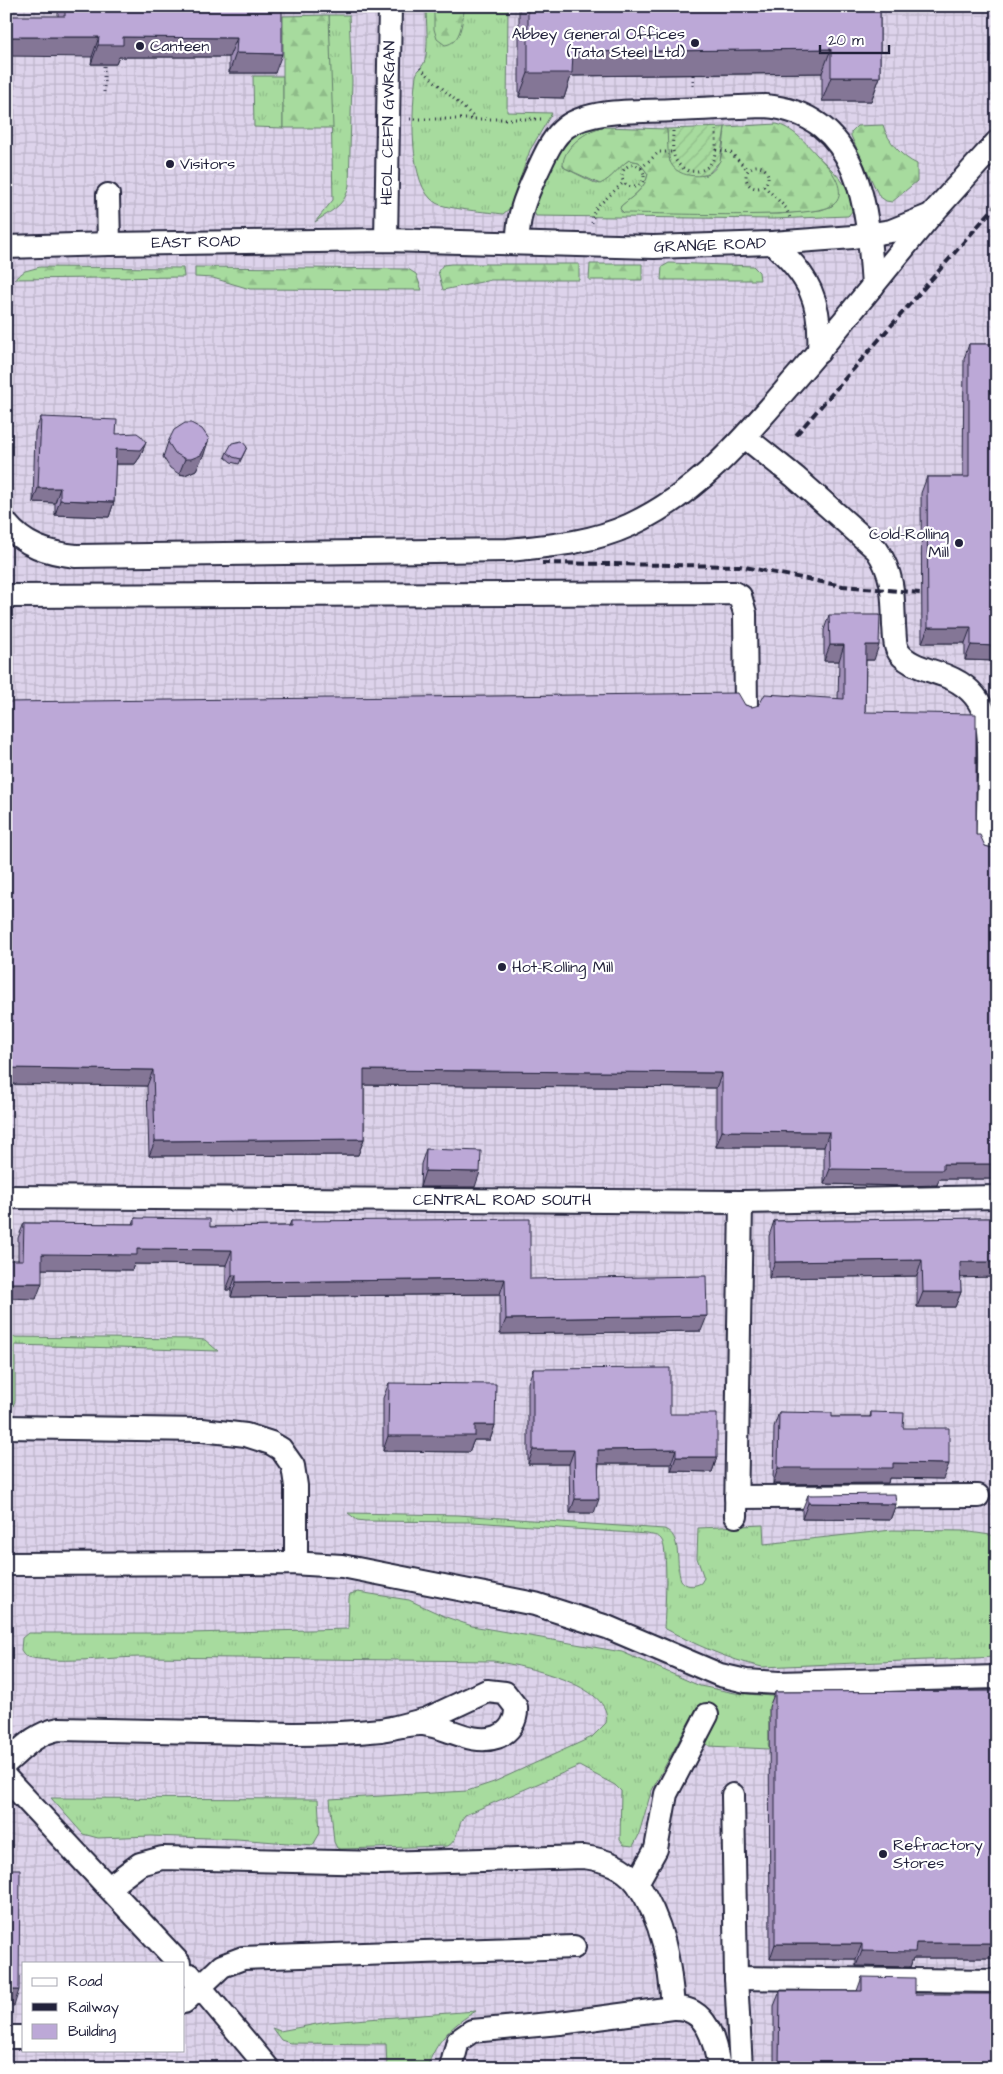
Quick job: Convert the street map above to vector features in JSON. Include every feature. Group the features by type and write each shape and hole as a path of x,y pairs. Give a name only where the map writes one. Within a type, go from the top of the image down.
{"lane":[{"name":"HEOL CEFN GWRGAN","path":"386,240 390,6"},
{"path":"518,243 518,222 522,204 548,148 567,125 578,120 609,113 764,106 796,111 810,118 826,130 843,153 861,191 870,235 873,286"},
{"name":"GRANGE ROAD","path":"386,240 647,247 772,243 870,235 899,228 931,215 997,142"},
{"path":"108,195 109,244"},
{"path":"6,523 14,533 40,549 76,556 498,550 550,546 606,534 651,515 710,472 745,437 819,352 931,215"},
{"name":"EAST ROAD","path":"6,248 109,244 386,240"},
{"path":"772,243 797,268 812,293 818,318 819,352"},
{"path":"745,437 796,477 877,550 885,561 892,580 895,638 898,650 902,655 921,667 958,681 971,691 979,702 989,730 987,850"},
{"path":"6,596 734,593 740,596 745,613 746,709"},
{"name":"CENTRAL ROAD SOUTH","path":"6,1198 741,1202 997,1197"},
{"path":"741,1202 736,1506 978,1496"},
{"path":"6,1427 202,1430 246,1435 271,1443 281,1449 293,1466 296,1486 296,1563"},
{"path":"6,1564 296,1563 342,1566 535,1604 607,1627 720,1675 746,1681 780,1683 997,1677"},
{"path":"6,1763 35,1737 59,1729 293,1734 392,1728 429,1725 472,1738 488,1739 508,1730 516,1719 516,1707 510,1696 505,1693 487,1691 427,1719 392,1728"},
{"path":"637,1883 656,1849 662,1810 669,1787 707,1715"},
{"path":"6,1778 179,1962"},
{"path":"733,1795 736,1978 741,2068"},
{"path":"110,1887 140,1864 162,1858 381,1863 578,1857 611,1863 624,1870 637,1883 652,1909 663,1937 669,1964 672,2008"},
{"path":"192,1994 228,1963 248,1957 574,1947"},
{"path":"185,1971 192,1994 268,2068"},
{"path":"736,1978 997,1981"},
{"path":"452,2068 458,2041 472,2031 560,2023 672,2008 691,2011 707,2025 714,2042 719,2068"},
{"path":"6,2038 22,2037"}],"path":[{"path":"104,64 104,92"},
{"path":"420,68 475,119"},
{"path":"388,119 553,118 567,125"},
{"path":"673,129 673,152 677,162 683,168 695,172 710,164 716,150 716,127"},
{"path":"716,150 730,152 748,170"},
{"path":"641,168 659,152 673,152"},
{"path":"634,164 641,168 644,174 640,184 634,187 624,182 622,175 624,168 634,164"},
{"path":"754,166 762,167 768,176 764,186 754,188 747,184 748,170 754,166"},
{"path":"583,223 593,223 594,211 624,182"},
{"path":"764,186 786,208 790,215 791,228"}],"shaded area":[{"path":"6,6 997,6 997,2068 6,2068"}],"green space":[{"path":"426,6 508,6 507,112 552,113 530,150 510,208 503,214 458,209 436,203 427,194 420,180 414,144 413,106 416,76 426,54"},
{"path":"434,6 465,6 460,30 455,40 451,43 445,45 437,39 434,29"},
{"path":"329,15 349,15 352,81 349,185 345,198 341,203 315,222 333,200"},
{"path":"329,15 333,128 283,128 283,16"},
{"path":"253,76 283,76 283,128 254,127"},
{"path":"777,124 797,135 833,174 838,185 839,196 833,205 820,210 797,213 624,213 620,209 621,206 638,192 647,179 648,174 639,162 629,160 600,184 565,168 563,165 564,158 571,146 583,136 597,129 603,127 667,129 670,162 703,176 710,173 719,163 723,149 725,127"},
{"path":"883,125 888,137 896,148 917,164 917,181 892,202 886,201 879,196 851,136 851,132 857,126"},
{"path":"603,127 583,136 568,152 563,165 565,168 597,184 611,176 629,160 639,162 648,174 647,179 638,192 621,206 621,212 779,214 821,210 832,206 837,201 828,168 811,150 844,184 849,192 854,209 848,216 773,219 536,216 532,208 554,160 575,133"},
{"path":"725,127 720,161 708,174 692,176 676,170 668,154 667,129"},
{"path":"669,263 753,266 759,272 760,280 661,280 662,267"},
{"path":"579,264 579,280 491,280 443,290 438,271 443,265"},
{"path":"590,264 642,264 642,280 589,280"},
{"path":"40,267 183,268 184,277 14,279 25,271"},
{"path":"195,267 408,269 416,274 422,290 250,289 213,278 195,277"},
{"path":"6,1337 194,1339 205,1340 218,1351 15,1345 15,1401 11,1411 6,1414"},
{"path":"348,1513 458,1515 664,1529 674,1537 679,1574 681,1580 690,1586 701,1583 704,1578 697,1558 698,1528 763,1525 764,1544 892,1530 963,1531 997,1536 997,1657 762,1667 712,1651 664,1628 665,1554 661,1539 656,1536 473,1522 365,1521 357,1520"},
{"path":"358,1592 409,1600 446,1617 472,1626 622,1652 700,1686 735,1693 783,1697 769,1749 709,1746 704,1741 717,1717 697,1707 651,1792 638,1837 633,1846 624,1845 620,1840 621,1791 615,1785 579,1766 465,1815 454,1840 448,1846 341,1849 337,1848 334,1842 330,1799 467,1791 494,1782 592,1737 606,1723 605,1710 596,1698 563,1679 543,1672 493,1661 143,1657 50,1660 25,1656 21,1650 22,1638 28,1633 190,1633 348,1629 350,1594"},
{"path":"51,1798 318,1799 320,1833 313,1845 237,1839 151,1836 98,1838 83,1834"},
{"path":"476,2011 452,2028 435,2050 427,2068 387,2068 386,2044 290,2043 281,2040 272,2028 280,2031 327,2022"}],"building":[{"path":"65,6 282,6 282,54 236,53 237,38 123,37 123,45 98,45 99,37 6,37 6,16 65,16"},
{"name":"Abbey General Offices (Tata Steel Ltd)","path":"528,6 880,6 880,77 831,77 831,49 573,52 572,73 528,73"},
{"name":"Cold-Rolling Mill","path":"969,344 997,344 997,646 971,645 971,627 928,627 927,477 969,477"},
{"path":"41,417 117,420 116,434 137,433 141,436 146,442 140,450 116,449 114,502 60,500 60,488 38,488"},
{"path":"185,423 191,423 202,429 209,439 201,455 191,459 185,459 175,453 168,442 174,430"},
{"path":"242,441 247,447 241,459 233,457 227,452 232,443"},
{"name":"Hot-Rolling Mill","path":"829,615 880,615 879,645 866,645 865,712 976,714 976,835 980,835 985,846 997,847 997,1164 943,1164 943,1170 830,1169 829,1132 722,1131 722,1073 364,1070 364,1139 155,1141 153,1070 6,1068 6,702 738,693 745,705 752,707 759,705 765,694 844,699 844,645 830,645"},
{"path":"426,1149 481,1151 480,1172 425,1171"},
{"path":"135,1218 210,1219 210,1227 291,1226 291,1221 530,1219 530,1279 706,1276 707,1316 506,1319 505,1279 236,1282 236,1275 232,1275 232,1250 137,1249 137,1255 42,1254 42,1283 6,1283 6,1260 23,1260 24,1223 135,1224"},
{"path":"997,1218 997,1262 960,1262 961,1292 923,1292 922,1260 775,1262 774,1221"},
{"path":"670,1368 670,1414 717,1414 717,1457 676,1457 676,1449 598,1450 599,1499 575,1499 574,1450 533,1450 533,1369"},
{"path":"389,1383 496,1384 495,1425 475,1425 475,1436 388,1436"},
{"path":"779,1412 832,1413 832,1417 871,1417 871,1412 904,1413 903,1428 949,1428 949,1464 893,1463 893,1468 778,1468"},
{"path":"895,1494 896,1504 808,1503 808,1495"},
{"name":"Refractory Stores","path":"997,1691 997,1943 916,1943 915,1952 862,1951 862,1944 775,1944 775,1692"},
{"path":"6,1869 20,1869 19,1990 6,1990"},
{"path":"862,1977 915,1978 915,1994 997,1994 997,2065 779,2064 780,1991 862,1991"}],"railway":[{"path":"796,435 997,204"},
{"path":"542,563 739,566 843,586 921,593"}],"place":[{"name":"Abbey General Offices (Tata Steel Ltd)","path":"695,43"},
{"name":"Canteen","path":"140,46"},
{"name":"Visitors","path":"170,164"},
{"name":"Cold-Rolling Mill","path":"959,543"},
{"name":"Hot-Rolling Mill","path":"502,967"},
{"name":"Refractory Stores","path":"883,1854"}]}
